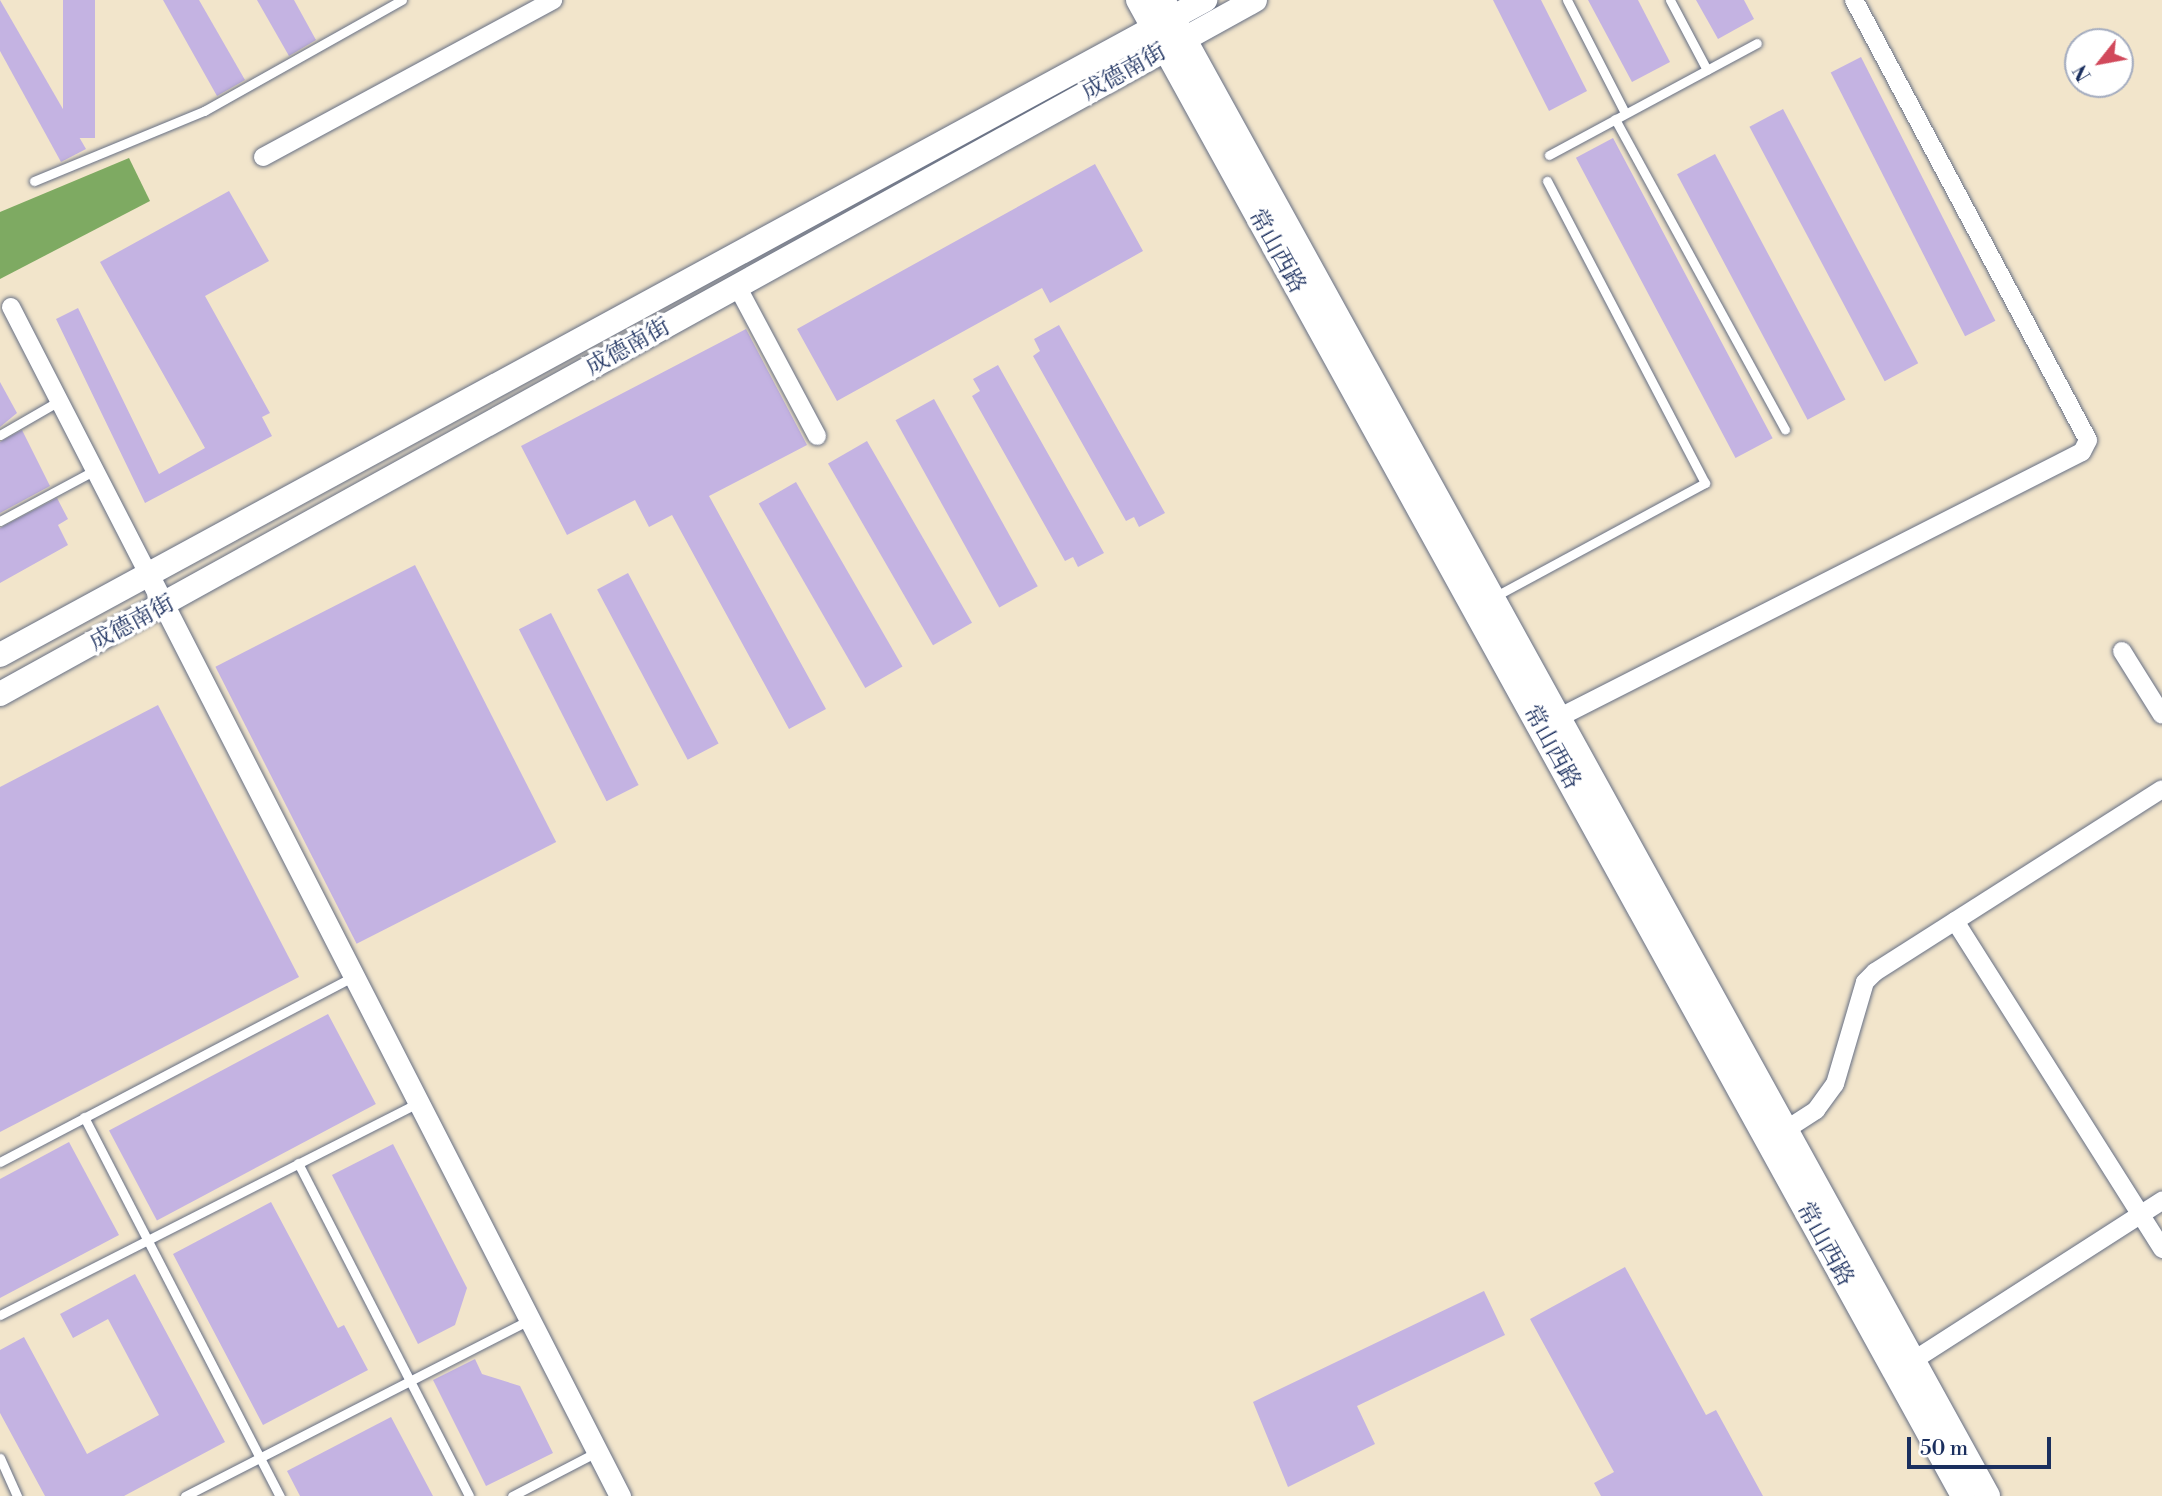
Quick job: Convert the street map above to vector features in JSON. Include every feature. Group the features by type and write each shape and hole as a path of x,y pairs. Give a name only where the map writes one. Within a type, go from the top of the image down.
{"main road":[{"name":"常山西路","path":"1138,0 1168,26 1494,597 1988,1496"},
{"name":"成德南街","path":"0,694 164,606 737,286 1168,26 1205,0"},
{"name":"成德南街","path":"0,655 1168,26 1255,0"},
{"name":"常山西路","path":"1168,26 1963,1496"}],"street":[{"path":"263,157 553,0"},
{"path":"1560,717 2082,452 2088,440 1854,0"},
{"path":"737,286 817,436"},
{"path":"11,307 620,1496"},
{"path":"2122,651 2162,715"},
{"path":"1787,1129 1816,1110 1835,1084 1865,982 1955,921 2162,789"},
{"path":"1955,921 2162,1250"},
{"path":"1914,1360 2162,1201"}],"lane":[{"path":"34,181 204,111 402,0"},
{"path":"1567,0 1625,114"},
{"path":"1670,0 1707,69"},
{"path":"1549,155 1757,43"},
{"path":"1615,119 1785,429"},
{"path":"1494,597 1705,483 1547,181"},
{"path":"0,435 59,401"},
{"path":"0,521 95,470"},
{"path":"0,1162 354,976"},
{"path":"0,1315 419,1102"},
{"path":"84,1117 280,1496"},
{"path":"298,1163 469,1496"},
{"path":"185,1496 530,1319"},
{"path":"512,1496 598,1452"},
{"path":"0,1458 17,1496"}],"green space":[{"path":"129,158 150,201 0,279 0,212"}],"building":[{"path":"0,0 86,149 61,162 0,51"},
{"path":"63,0 95,0 95,138 63,138"},
{"path":"163,0 199,0 245,80 217,96"},
{"path":"257,0 294,0 316,40 289,56"},
{"path":"1493,0 1541,0 1587,91 1549,111"},
{"path":"1588,0 1638,0 1670,62 1632,82"},
{"path":"1696,0 1744,0 1754,19 1718,39"},
{"path":"1861,57 1995,321 1965,336 1831,72"},
{"path":"1783,109 1918,363 1885,381 1749,127"},
{"path":"1613,138 1773,438 1736,458 1576,158"},
{"path":"1715,154 1846,399 1808,420 1677,174"},
{"path":"1095,164 1143,251 1050,303 1042,288 837,401 797,329"},
{"path":"229,191 269,261 205,296 270,413 262,417 272,436 145,503 56,319 78,308 159,474 205,448 100,262"},
{"path":"1059,325 1165,513 1139,527 1134,517 1126,521 1033,356 1040,351 1034,339"},
{"path":"746,329 807,445 709,496 826,709 789,729 672,515 649,527 635,500 567,535 521,446"},
{"path":"998,365 1104,553 1078,567 1073,557 1065,561 972,396 980,391 973,379"},
{"path":"0,382 17,413 0,427"},
{"path":"934,399 1038,586 999,608 896,420"},
{"path":"22,430 50,486 0,513 0,442"},
{"path":"867,441 972,623 933,645 828,464"},
{"path":"796,482 902,666 865,688 759,503"},
{"path":"57,498 68,519 58,525 68,545 0,583 0,528"},
{"path":"415,565 556,842 357,944 215,667"},
{"path":"628,573 719,743 688,760 597,589"},
{"path":"551,613 639,785 607,801 519,629"},
{"path":"158,705 299,977 0,1132 0,787"},
{"path":"328,1014 376,1104 157,1220 109,1130"},
{"path":"69,1142 119,1235 0,1298 0,1179"},
{"path":"393,1144 467,1288 455,1325 418,1344 332,1175"},
{"path":"271,1202 338,1328 344,1325 368,1370 263,1425 173,1254"},
{"path":"1625,1267 1706,1415 1716,1410 1763,1496 1601,1496 1594,1483 1614,1472 1530,1319"},
{"path":"135,1274 225,1442 124,1496 45,1496 0,1413 0,1350 24,1337 87,1454 159,1415 108,1319 73,1338 60,1314"},
{"path":"1484,1291 1505,1335 1357,1406 1375,1444 1288,1487 1253,1402"},
{"path":"475,1359 482,1374 520,1386 553,1453 486,1486 433,1380"},
{"path":"391,1417 433,1496 300,1496 287,1471"}]}
